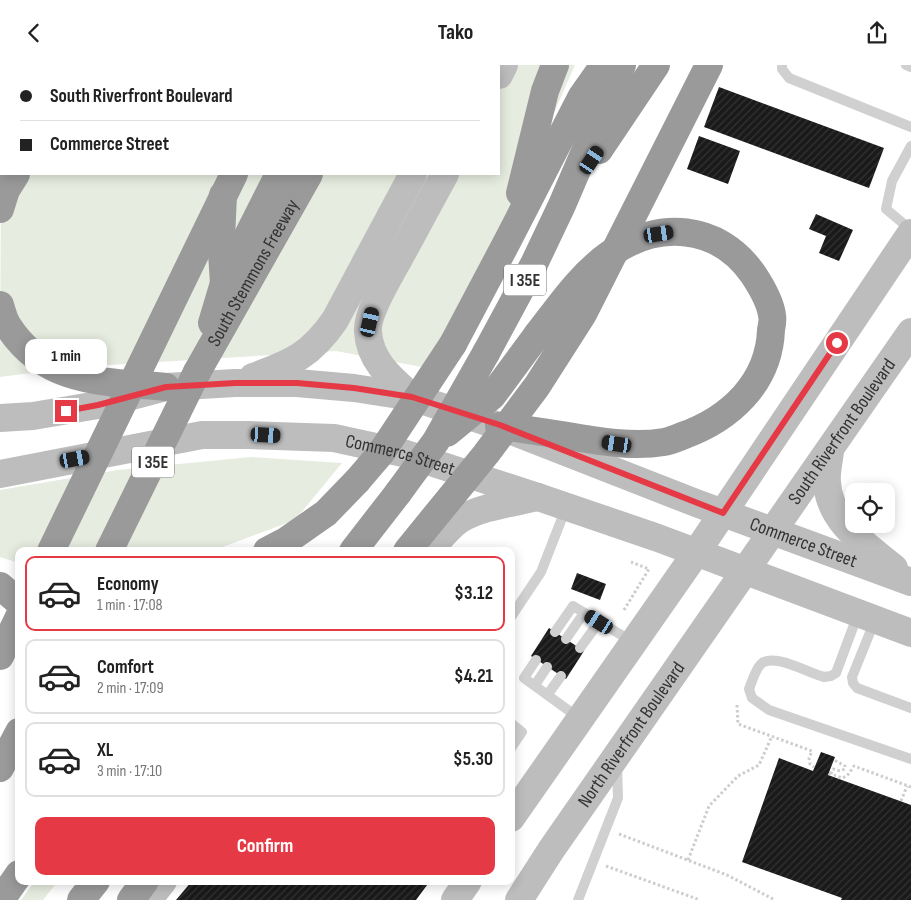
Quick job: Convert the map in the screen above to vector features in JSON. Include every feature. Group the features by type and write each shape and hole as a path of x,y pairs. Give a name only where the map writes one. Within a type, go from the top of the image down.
{"highway":[{"path":"508,241 545,91 554,65"},
{"path":"274,547 286,541 326,513 381,453 453,344 582,96 604,65"},
{"name":"I 35E","path":"356,547 436,441 486,353 534,263 562,205 622,65"},
{"path":"562,205 656,65"},
{"path":"410,547 486,455 536,387 583,314 709,65"},
{"path":"0,209 6,190 15,175"},
{"path":"220,175 224,198 221,238 233,289"},
{"path":"53,547 234,175"},
{"path":"233,289 279,175"},
{"name":"South Stemmons Freeway","path":"111,547 197,372 233,289 308,175"},
{"path":"436,441 492,396 583,277 610,253 642,237 677,231 700,235 723,245 744,262 761,286 772,315 771,342 765,363 754,384 734,408 700,429 665,441 617,444 500,425"},
{"path":"0,305 7,325 27,350 49,366 89,379 166,387"},
{"path":"0,571 15,575"},
{"path":"0,586 15,599"},
{"path":"0,768 15,740"},
{"path":"1,900 15,880"},
{"path":"82,900 93,885"},
{"path":"131,900 142,885"}],"main road":[{"path":"235,383 283,366 302,355 322,338 335,320 412,175"},
{"path":"412,397 384,372 372,352 368,332 372,312 383,288 444,175"},
{"path":"515,812 696,553 911,231"},
{"name":"South Riverfront Boulevard","path":"746,571 911,332"},
{"name":"Commerce Street","path":"0,418 33,416 98,405 166,387 235,383 297,383 354,388 412,397 500,425 723,513 910,581"},
{"path":"0,426 33,416"},
{"name":"Commerce Street","path":"43,465 202,435 334,439 403,453 538,497 746,571 911,633"},
{"path":"830,451 826,480 834,510 846,528 910,581"},
{"path":"0,464 43,465"},
{"path":"0,474 43,465"},
{"path":"432,547 459,521 480,511 538,497"},
{"name":"North Riverfront Boulevard","path":"519,900 551,850 746,571"},
{"path":"148,900 160,885"},
{"path":"455,900 465,885"}],"lane":[{"path":"782,65 782,69 790,78 911,127"},
{"path":"906,65 911,67"},
{"path":"911,147 892,181 886,209 911,231"},
{"path":"515,611 541,572 566,507"},
{"path":"555,632 573,606 633,643"},
{"path":"566,639 584,613"},
{"path":"867,616 852,683 857,688 911,707"},
{"path":"867,616 836,673 824,677 780,661 763,662 759,665 749,689 752,698 769,709 911,759"},
{"path":"580,648 599,622"},
{"path":"536,660 524,677 580,719"},
{"path":"535,685 547,667"},
{"path":"548,694 561,676"},
{"path":"515,727 522,733 515,742"},
{"path":"578,900 618,798 617,755"}],"path":[{"path":"624,610 650,569 631,562"},
{"path":"737,705 738,724 812,751 809,759 810,764 814,767"},
{"path":"688,860 709,806 738,776 759,765 772,736"},
{"path":"834,761 846,766 845,769 840,771 833,769 830,773 842,777 847,776 854,766 909,787 901,801"},
{"path":"615,833 727,875 775,900"},
{"path":"604,865 700,900"}],"shaded area":[{"path":"500,65 575,65 460,327 422,367 336,351 77,367 0,377 1,175 500,175"},
{"path":"251,457 342,463 295,520 223,547 15,547 15,562 0,557 0,490 118,470"},
{"path":"32,885 55,885 43,900 21,900"}],"building":[{"path":"719,87 884,148 869,188 704,127"},
{"path":"699,136 740,151 728,184 687,169"},
{"path":"816,214 853,230 839,261 819,253 826,236 809,229"},
{"path":"577,573 606,584 600,600 571,589"},
{"path":"549,628 584,651 566,679 531,656"},
{"path":"821,752 835,757 828,775 911,805 911,900 841,900 842,898 742,862 779,758 813,771"},
{"path":"189,885 427,885 416,900 176,900"}],"route":[{"path":"66,411 98,405 166,387 235,383 297,383 354,388 412,397 500,425 723,513 837,343"}]}
